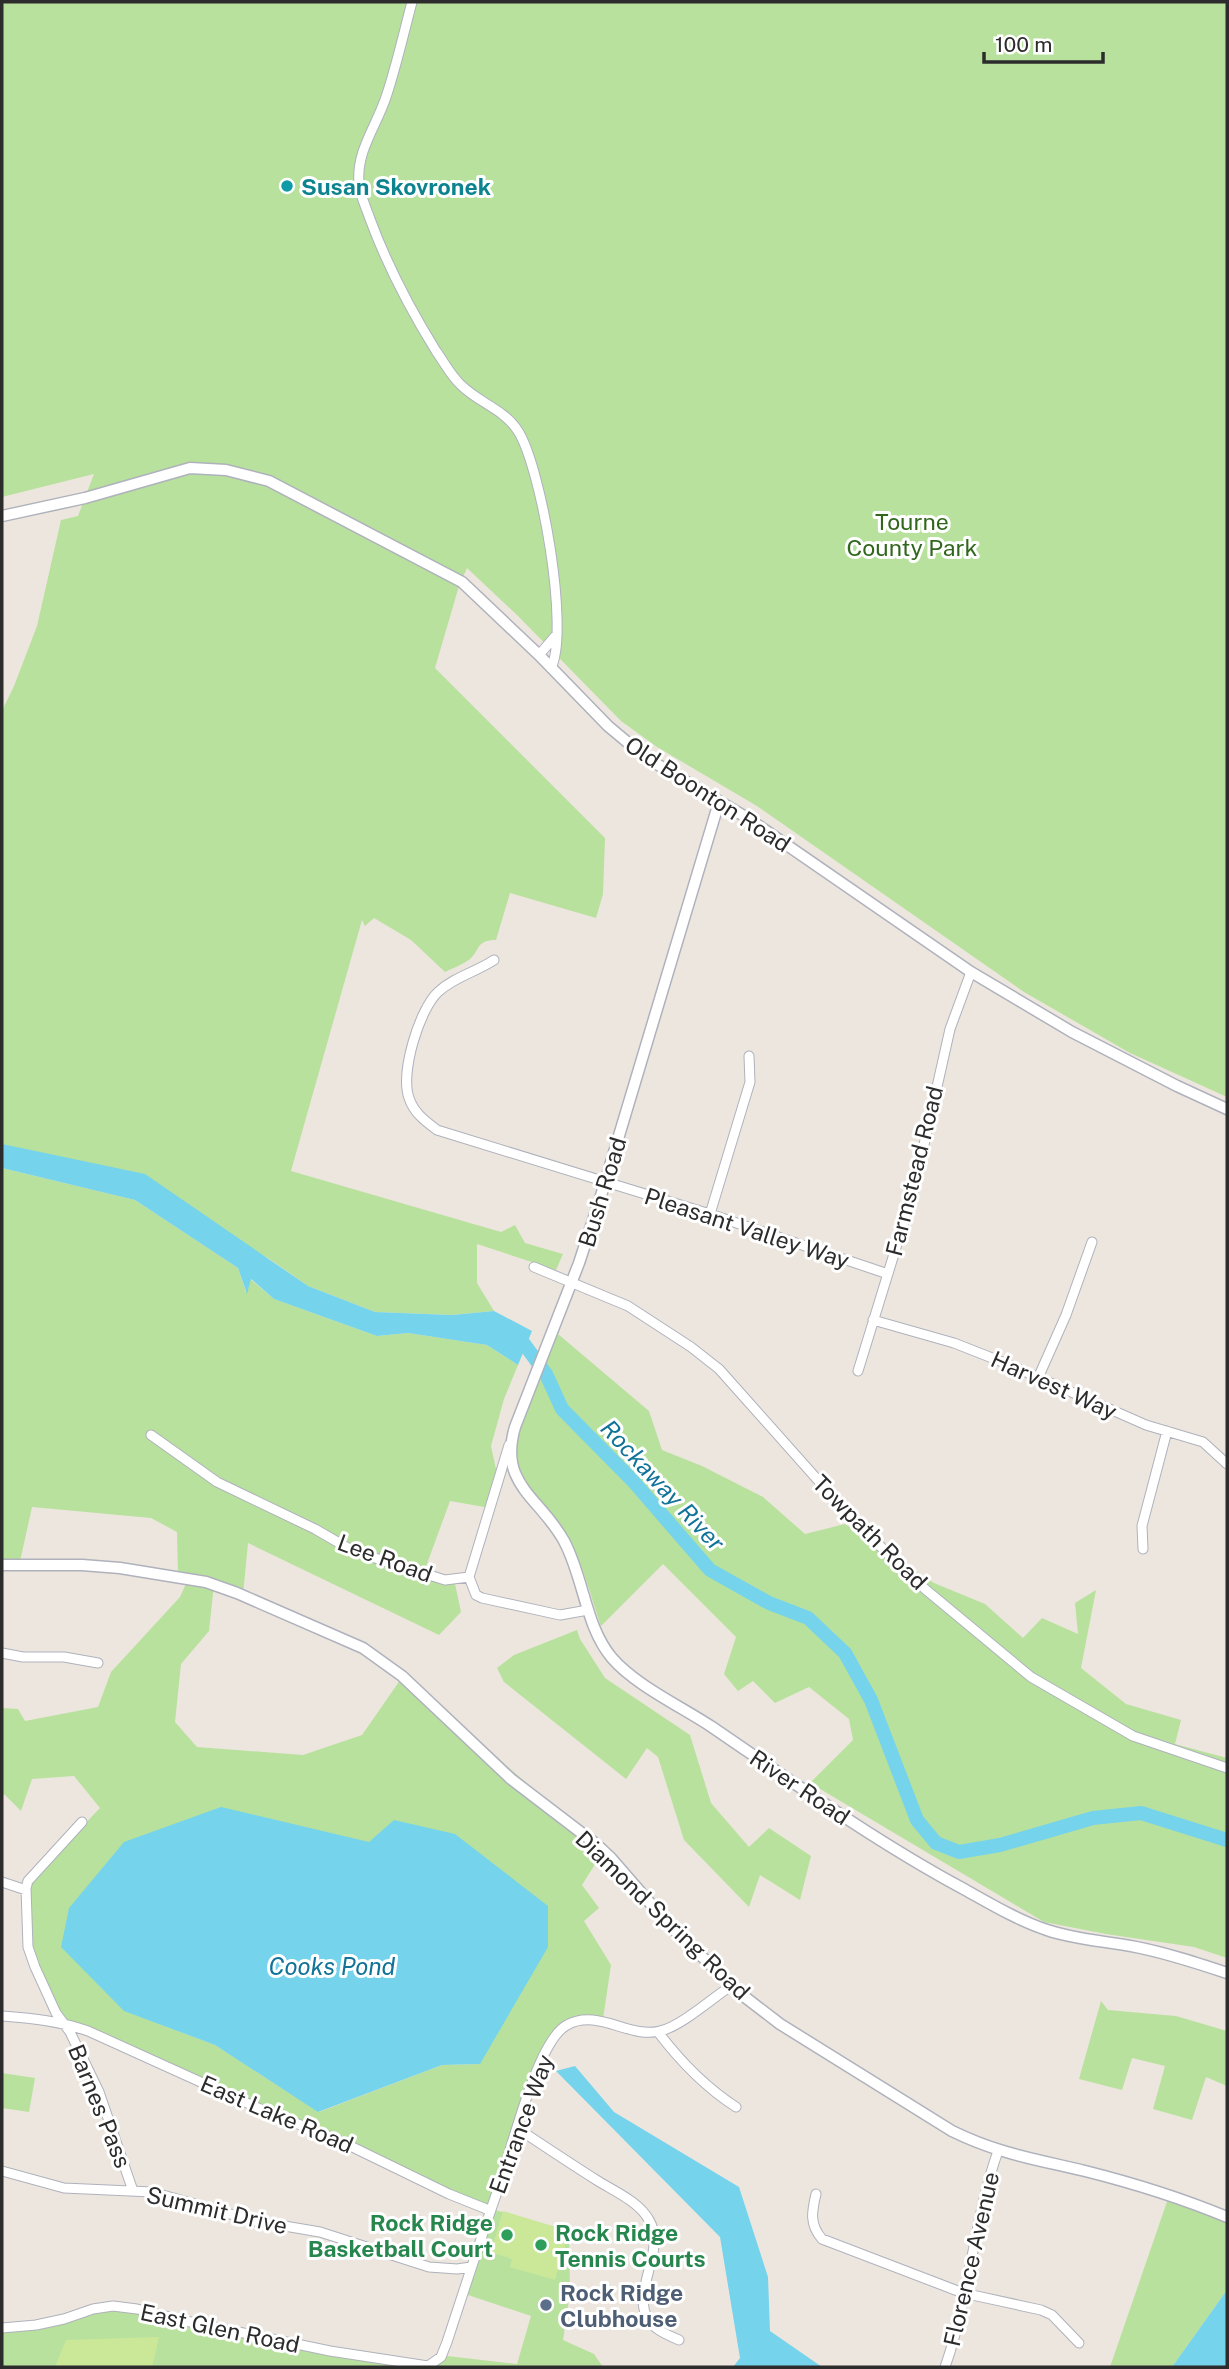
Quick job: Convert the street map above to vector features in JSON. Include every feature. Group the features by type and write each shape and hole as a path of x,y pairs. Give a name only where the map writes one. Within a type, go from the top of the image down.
{"street":[{"path":"412,2 386,99 363,149 359,174 362,197 381,250 413,312 453,376 468,392 511,421 523,440 541,505 553,568 557,634 556,660 551,668"},
{"name":"Old Boonton Road","path":"2,516 85,498 190,468 226,470 256,477 288,491 462,582 628,744 668,772 749,819 971,972 1072,1032 1227,1109"},
{"path":"539,655 557,634"},
{"name":"Bush Road","path":"469,1577 510,1442 534,1374 572,1283 605,1182 719,802"},
{"name":"Pleasant Valley Way","path":"494,960 449,983 427,1005 407,1067 408,1098 416,1113 437,1130 710,1214 888,1274"},
{"name":"Farmstead Road","path":"858,1371 923,1152 950,1028 971,972"},
{"path":"710,1214 750,1082 749,1056"},
{"path":"1038,1378 1066,1315 1092,1241"},
{"name":"Towpath Road","path":"534,1267 628,1306 719,1369 856,1523 925,1589 1031,1677 1133,1736 1227,1768"},
{"name":"Harvest Way","path":"873,1320 954,1343 1146,1425 1203,1442 1227,1464"},
{"path":"1143,1549 1142,1527 1167,1431"},
{"name":"Lee Road","path":"150,1435 218,1482 315,1529 353,1551 445,1580 469,1577"},
{"name":"River Road","path":"510,1442 510,1462 513,1470 565,1543 599,1638 611,1657 633,1677 861,1828 939,1875 1045,1930 1139,1947 1227,1973"},
{"name":"Diamond Spring Road","path":"2,1566 82,1565 120,1568 206,1582 363,1648 402,1676 511,1779 603,1851 670,1926 770,2017 952,2131 998,2151 1149,2188 1227,2217"},
{"path":"469,1577 476,1595 482,1598 560,1615 588,1610"},
{"path":"2,1653 23,1657 64,1657 99,1663"},
{"path":"2,1882 26,1890 34,1873 82,1822"},
{"name":"Barnes Pass","path":"26,1890 28,1947 43,1986 99,2092 133,2191"},
{"path":"732,1985 671,2027 658,2032 692,2072 716,2094 736,2107"},
{"name":"East Lake Road","path":"2,2016 64,2023 88,2031 258,2108 349,2145 449,2194 489,2210"},
{"name":"Entrance Way","path":"438,2360 447,2342 526,2098 548,2046 567,2024 597,2020 631,2029 658,2032"},
{"path":"517,2128 626,2198 648,2217 654,2228 656,2241 643,2292 643,2305 648,2318 658,2329 679,2340"},
{"name":"Florence Avenue","path":"945,2367 964,2293 979,2211 998,2151"},
{"name":"Summit Drive","path":"2,2171 64,2188 152,2192 244,2218 320,2232 429,2267 471,2267"},
{"path":"816,2194 811,2212 812,2223 822,2239 964,2293 1041,2310 1052,2315 1079,2343"},
{"name":"East Glen Road","path":"2,2328 36,2325 113,2306 330,2351 413,2365 428,2366 438,2360"}],"green space":[{"name":"Tourne County Park","path":"2,2 1227,2 1227,1097 1130,1053 1024,992 757,806 657,747 621,721 467,568 459,586 435,668 605,838 603,894 596,918 510,893 496,940 482,943 470,959 445,972 411,940 374,918 365,926 362,920 291,1171 501,1232 515,1225 525,1243 563,1254 556,1270 477,1244 477,1283 494,1311 452,1315 375,1312 308,1286 268,1258 175,1209 2,1155 2,711 37,626 61,520 78,516 94,474 2,497"},
{"path":"2,1168 135,1200 238,1268 246,1292 250,1279 274,1299 377,1336 408,1333 487,1345 518,1365 504,1399 491,1446 499,1483 490,1508 450,1501 424,1572 454,1579 461,1612 439,1635 248,1543 243,1595 214,1584 209,1631 181,1664 175,1722 197,1747 303,1755 362,1735 403,1676 604,1850 582,1885 599,1908 584,1921 611,1965 603,2019 578,2020 547,2044 495,2210 569,2231 570,2292 563,2340 594,2354 603,2367 430,2367 447,2356 517,2364 531,2316 465,2294 493,2209 317,2128 61,2018 28,1952 27,1884 100,1808 74,1776 32,1779 21,1811 4,1794 2,1799 2,1708 18,1709 25,1721 98,1707 111,1672 180,1597 189,1577 178,1574 177,1532 151,1518 32,1507 19,1566 2,1566","holes":["369,1842 480,2064 442,2065 319,2112 215,2045 125,2011"]},
{"path":"558,1334 649,1411 662,1450 702,1466 763,1497 805,1534 845,1524 934,1583 985,1604 1023,1638 1042,1618 1078,1634 1075,1603 1096,1590 1081,1668 1126,1704 1181,1720 1175,1744 1227,1758 1227,1958 1194,1947 1044,1922 810,1783 853,1740 849,1719 809,1687 775,1703 753,1681 738,1691 724,1674 736,1637 663,1564 601,1626 583,1571 569,1540 534,1495 519,1470 515,1457 515,1444 522,1417"},
{"path":"577,1630 605,1678 690,1735 711,1803 749,1847 769,1828 811,1856 800,1900 760,1875 749,1907 684,1840 658,1757 647,1748 626,1779 504,1682 497,1668 514,1655"},
{"path":"1101,2001 1108,2010 1176,2016 1227,2031 1227,2086 1206,2077 1192,2120 1153,2109 1165,2066 1132,2058 1122,2090 1079,2079"},
{"path":"2,2073 35,2078 29,2112 2,2108"},
{"path":"1170,2193 1227,2216 1227,2290 1172,2367 1110,2367"},
{"name":"Rock Ridge Tennis Courts","path":"503,2211 569,2231 555,2280 510,2267 512,2259 491,2252"},
{"path":"114,2304 430,2367 2,2367 2,2326 23,2326"},
{"path":"159,2337 152,2367 55,2367 66,2340"}],"water":[{"path":"2,1144 145,1174 308,1286 375,1312 452,1315 494,1311 532,1331 518,1365 487,1345 408,1333 377,1336 274,1299 251,1279 247,1294 238,1268 135,1200 2,1168"},
{"name":"Cooks Pond","path":"221,1807 369,1842 394,1820 455,1834 548,1906 548,1947 480,2064 442,2065 318,2112 215,2045 124,2011 61,1947 69,1908 124,1842"},
{"path":"575,2066 614,2112 739,2187 768,2277 770,2331 822,2367 733,2367 740,2358 720,2237 556,2071"},
{"path":"1227,2290 1227,2367 1172,2367"}],"waterway":[{"name":"Rockaway River","path":"511,1336 522,1341 546,1374 562,1409 633,1481 710,1570 769,1603 808,1618 845,1653 871,1700 917,1820 936,1843 959,1852 1000,1845 1093,1818 1141,1813 1227,1840"}],"place":[{"name":"Susan Skovronek","path":"287,186"},
{"name":"Rock Ridge Basketball Court","path":"507,2235"},
{"name":"Rock Ridge Tennis Courts","path":"541,2245"},
{"name":"Rock Ridge Clubhouse","path":"546,2305"}]}
